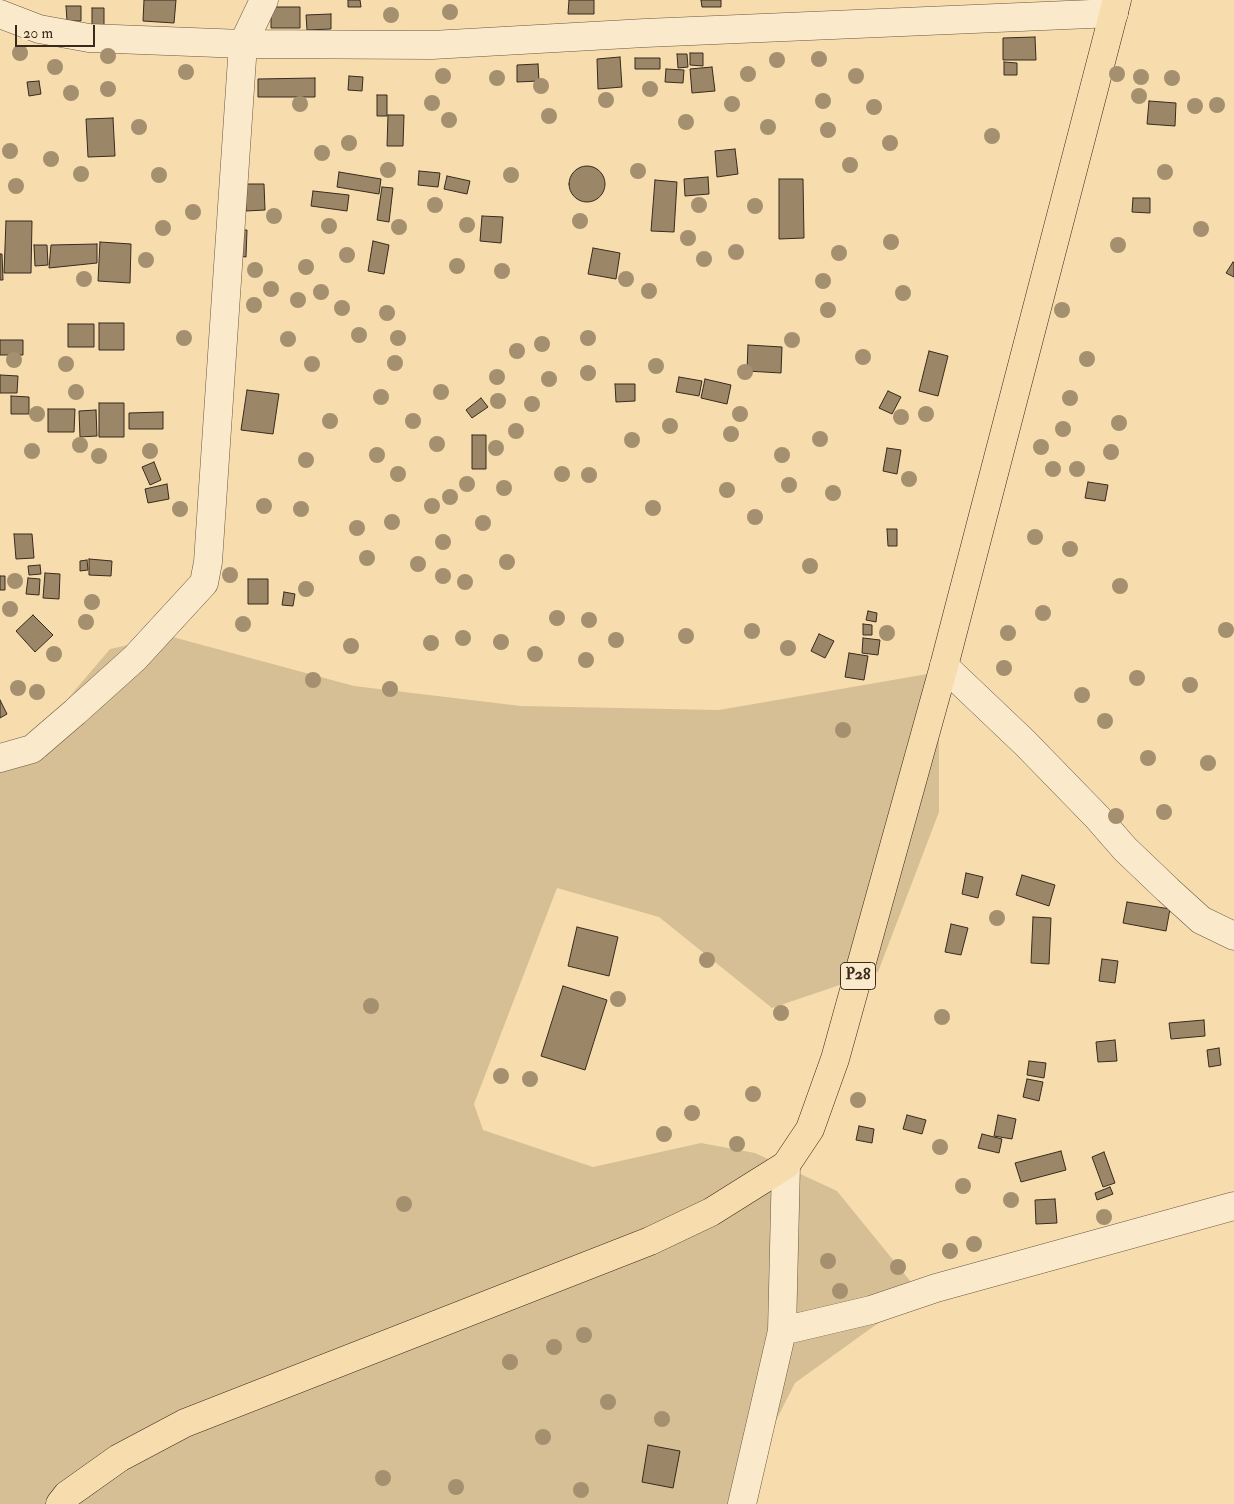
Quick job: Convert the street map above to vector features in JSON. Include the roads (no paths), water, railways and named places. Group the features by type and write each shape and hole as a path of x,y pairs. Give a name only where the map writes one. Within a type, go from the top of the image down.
{"main road":[{"name":"P28","path":"60,1504 67,1495 119,1458 185,1423 650,1241 711,1212 786,1165 810,1129 835,1059 944,666 1116,6"}],"street":[{"path":"0,758 32,749 135,658 204,583 209,552 243,44 264,0"},
{"path":"0,14 39,29 89,38 243,44 432,45 1116,6"},
{"path":"944,666 1025,744 1098,818 1125,849 1168,890 1201,920 1234,936"},
{"path":"742,1504 782,1331 786,1165"},
{"path":"782,1331 871,1310 936,1288 1234,1206"}]}
